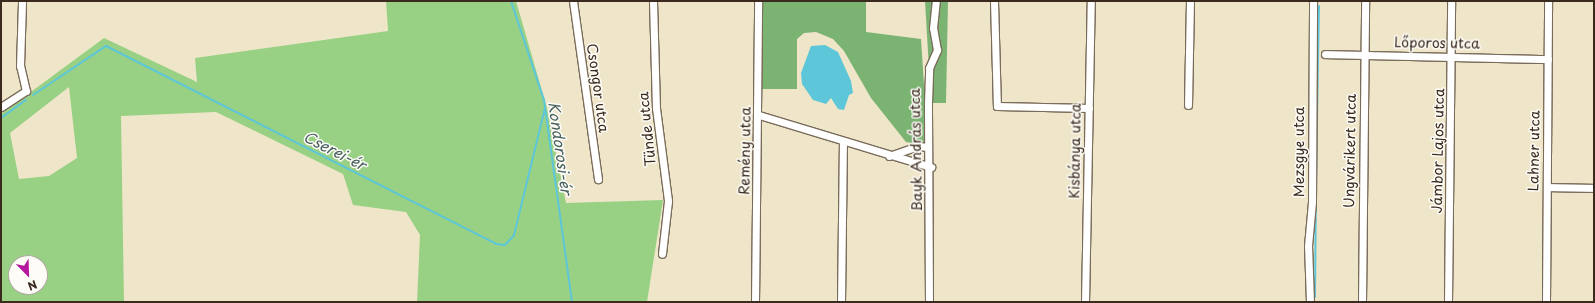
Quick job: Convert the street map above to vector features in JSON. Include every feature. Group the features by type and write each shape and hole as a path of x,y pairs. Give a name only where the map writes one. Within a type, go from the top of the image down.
{"street":[{"path":"1,107 26,91 20,66 22,1"},
{"name":"Csongor utca","path":"573,1 598,179"},
{"name":"Tünde utca","path":"653,1 656,108 668,201 662,254"},
{"name":"Remény utca","path":"755,302 759,115 758,1"},
{"name":"Bayk András utca","path":"929,302 931,167 928,147 929,68 937,50 933,28 936,1"},
{"path":"994,1 997,106 1089,108"},
{"name":"Kisbánya utca","path":"1085,302 1091,1"},
{"path":"1188,105 1190,1"},
{"name":"Mezsgye utca","path":"1310,302 1308,246 1312,202 1313,1"},
{"name":"Ungvárikert utca","path":"1362,302 1365,1"},
{"name":"Jámbor Lajos utca","path":"1448,302 1451,1"},
{"name":"Lahner utca","path":"1546,302 1548,1"},
{"name":"Lőporos utca","path":"1325,54 1548,58"},
{"path":"759,115 889,156 931,167"},
{"path":"841,302 843,142"},
{"path":"889,156 918,146 928,147"},
{"path":"1547,187 1594,188"}],"green space":[{"path":"386,1 516,1 547,108 566,203 663,200 647,302 417,302 420,235 406,212 353,205 343,174 216,112 121,116 124,302 1,302 1,114 104,38 197,82 195,58 388,31","holes":["69,87 77,158 49,176 19,179 10,133"]},
{"path":"760,1 866,1 866,32 921,39 928,146 906,142 871,98 844,51 833,39 816,32 804,33 797,39 797,89 760,89"},
{"path":"925,1 948,1 946,103 931,103"}],"water":[{"path":"825,45 838,52 851,81 853,93 849,95 844,110 838,109 831,98 826,104 813,100 802,84 801,73 811,46"}],"waterway":[{"name":"Kondorosi-ér","path":"511,1 544,100 572,302"},
{"path":"1316,177 1319,6"},
{"name":"Cserei-ér","path":"33,95 106,46 496,244 505,245 514,235 545,108"},
{"name":"Cserei-ér","path":"1,118 26,100"},
{"path":"1315,297 1316,181"}]}
